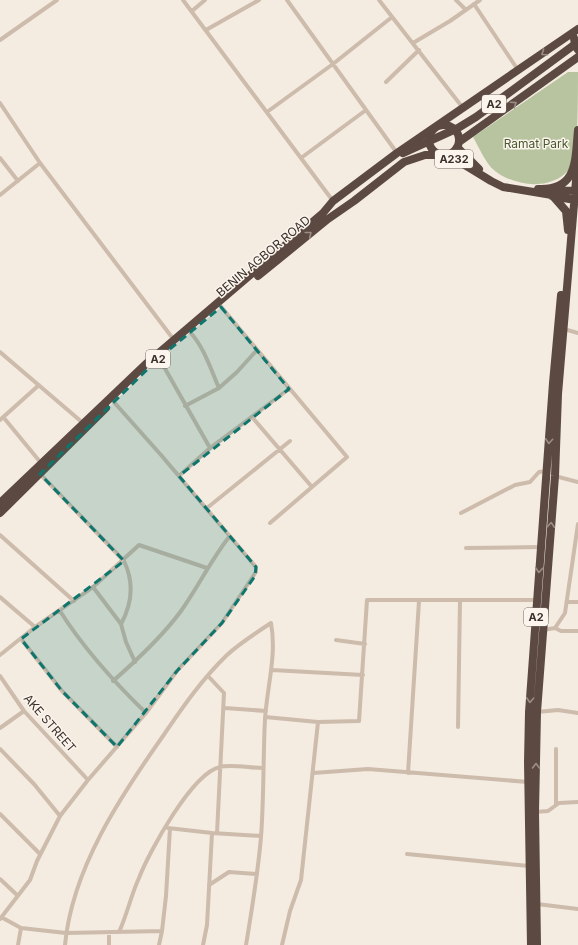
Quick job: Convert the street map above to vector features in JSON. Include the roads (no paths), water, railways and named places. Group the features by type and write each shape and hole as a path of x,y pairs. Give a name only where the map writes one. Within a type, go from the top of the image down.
{"highway":[{"name":"BENIN AGBOR ROAD","path":"325,216 333,202 402,154 435,127 577,30"},
{"path":"577,30 574,42 578,48"},
{"name":"A2","path":"325,216 349,199 402,154 458,128 476,117 578,42"},
{"name":"A2","path":"402,154 460,131 478,121 578,48"},
{"path":"568,230 573,200 552,192 506,184 492,178 477,168 468,159 458,144 458,133 452,127 444,124 435,127 428,137 429,146 435,153 444,156 452,153 458,144 467,136 578,57"},
{"path":"569,64 578,65"},
{"path":"552,192 573,191 578,130"},
{"path":"467,136 466,153 468,159"},
{"name":"BENIN AGBOR ROAD","path":"0,513 159,358 220,305 325,216 354,201 404,162 425,155 444,156 455,159 503,187 552,192"},
{"name":"A2","path":"531,945 529,712 553,383 564,290 573,191 578,157"},
{"path":"552,192 570,177 574,169"},
{"path":"552,192 566,211 568,230"},
{"name":"A2","path":"537,945 535,812 537,712 555,476 558,400 564,329 564,290 568,230"},
{"name":"BENIN AGBOR ROAD","path":"0,503 83,423 174,340 220,305"}],"street":[{"path":"0,40 57,0"},
{"path":"183,0 333,202"},
{"path":"192,11 206,0"},
{"path":"206,30 259,0"},
{"path":"287,0 366,110 402,154"},
{"path":"379,0 463,108"},
{"path":"456,0 466,10"},
{"path":"413,43 480,0"},
{"path":"474,4 518,70"},
{"path":"267,112 333,64 392,16"},
{"path":"386,82 419,50"},
{"path":"0,103 40,163 174,340"},
{"path":"301,158 366,110"},
{"path":"0,158 18,181"},
{"path":"0,195 40,163"},
{"path":"220,305 256,350 347,457 270,523"},
{"path":"564,329 578,333"},
{"path":"190,332 195,337 219,388"},
{"path":"185,406 219,388 237,372 256,350"},
{"path":"0,352 83,423"},
{"path":"159,358 210,448"},
{"path":"39,385 2,419 42,463"},
{"path":"179,476 210,448 289,389"},
{"path":"113,402 207,508 229,537 256,567 255,576 222,623 177,671 146,713 88,780 60,816 40,854 30,880 0,918 21,928 66,933 162,931"},
{"path":"252,417 312,487"},
{"path":"207,508 290,441"},
{"path":"461,513 516,485 530,482 539,472 547,471"},
{"path":"40,474 124,561 129,572 131,589 128,610 121,624"},
{"path":"555,476 578,482"},
{"path":"555,628 565,613 578,524"},
{"path":"0,535 74,601"},
{"path":"113,681 135,662 181,611 207,568 229,537"},
{"path":"0,655 21,640 35,627 93,587 124,561 139,545 207,568"},
{"path":"466,548 541,547"},
{"path":"93,587 121,624 126,642 135,662"},
{"path":"0,597 35,627"},
{"path":"265,717 318,722 360,721 367,600 538,600"},
{"path":"458,727 460,600"},
{"path":"408,773 419,601"},
{"path":"567,602 578,602"},
{"path":"60,611 73,632 113,681 146,713"},
{"path":"65,945 66,933 84,870 96,842 132,779 208,676 228,655 271,623 273,633 272,670 265,717 262,768 261,836 257,874 246,945"},
{"path":"543,630 555,628 561,631 578,631"},
{"path":"21,640 62,691 117,747"},
{"path":"336,640 365,644"},
{"path":"272,670 363,675"},
{"name":"AKE STREET","path":"0,676 24,711 88,780"},
{"path":"208,676 224,694 225,708 220,766 218,833"},
{"path":"225,708 266,711"},
{"path":"537,712 558,710 578,713"},
{"path":"0,728 24,711"},
{"path":"282,945 290,911 301,880 318,722"},
{"path":"0,749 34,784 60,816"},
{"path":"556,749 556,804"},
{"path":"159,945 166,896 168,828 170,819 199,780 210,771 220,766 262,768"},
{"path":"313,773 368,769 529,782"},
{"path":"535,812 548,811 556,804 578,802"},
{"path":"0,814 40,854"},
{"path":"168,828 212,833 261,836"},
{"path":"119,932 139,877 168,828"},
{"path":"203,945 207,925 209,886 208,870 212,833"},
{"path":"407,854 530,866"},
{"path":"209,886 229,872 257,874"},
{"path":"0,879 17,895"},
{"path":"537,904 578,909"},
{"path":"18,945 21,928"},
{"path":"109,932 109,945"}],"park label":[{"name":"Ramat Park","path":"536,143"}]}
